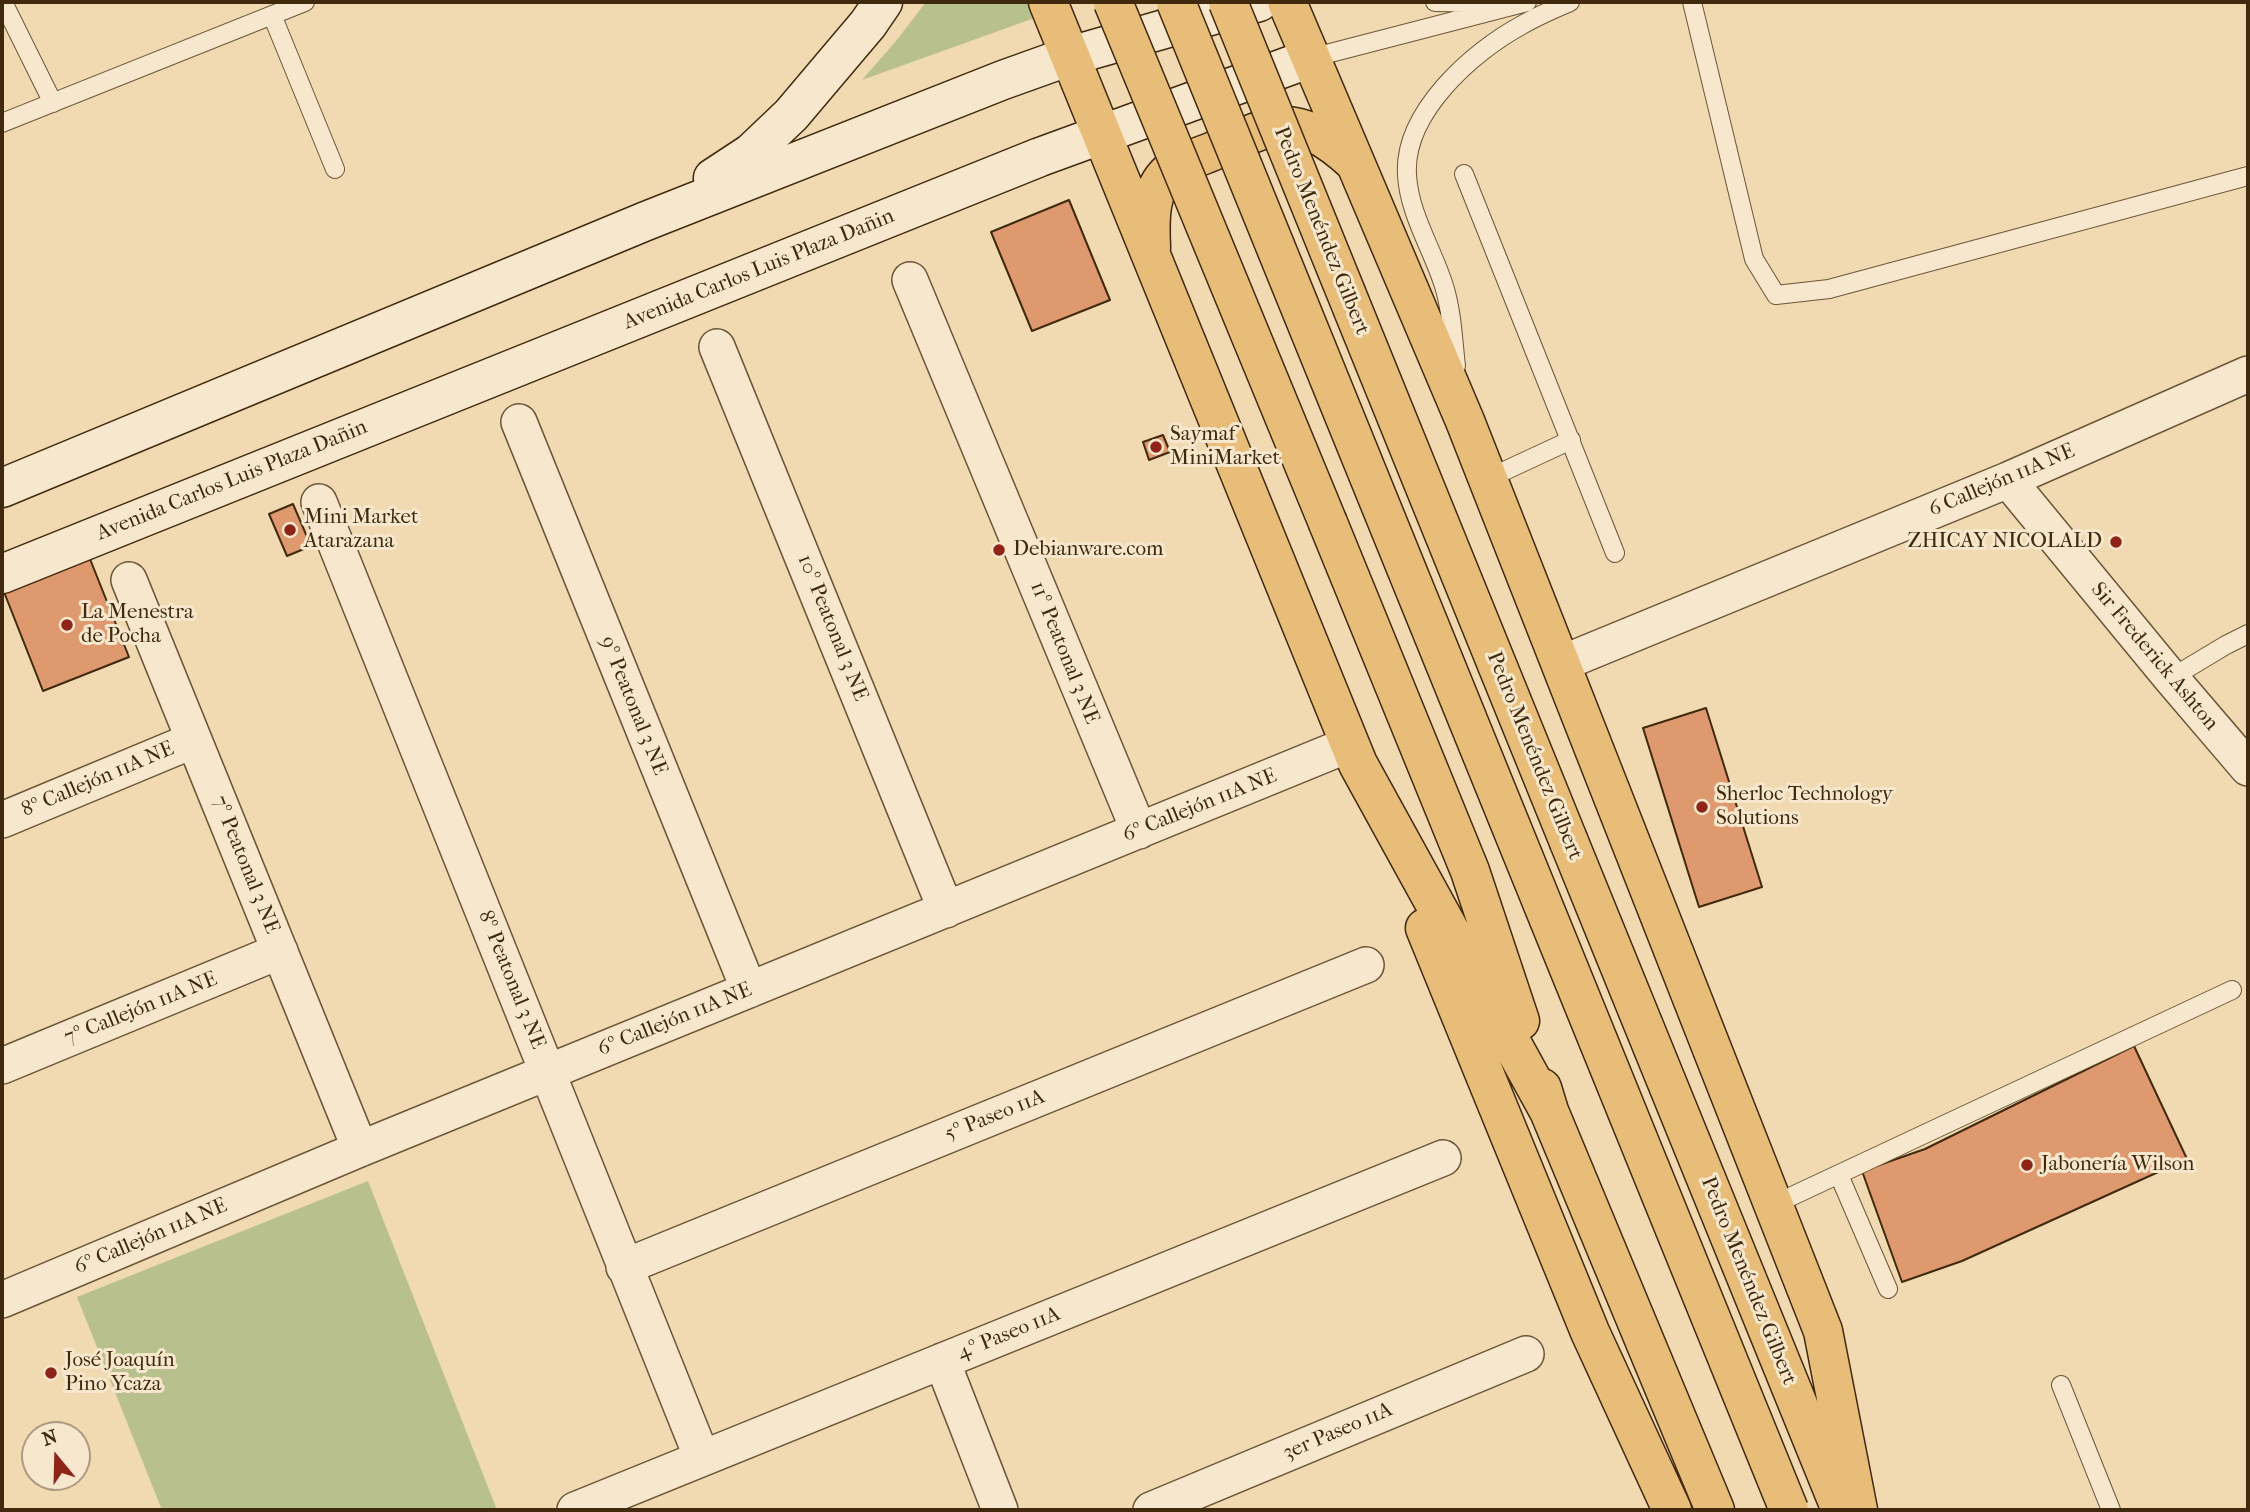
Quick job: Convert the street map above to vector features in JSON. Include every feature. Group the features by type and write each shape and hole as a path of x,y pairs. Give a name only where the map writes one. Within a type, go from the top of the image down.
{"main road":[{"path":"646,221 751,153 791,115 868,24 883,2"},
{"path":"1048,2 1590,1332 1672,1510"},
{"path":"1113,2 1470,871 1549,1111 1716,1510"},
{"path":"1176,2 1789,1510"},
{"name":"Pedro Menéndez Gilbert","path":"1228,2 1841,1510"},
{"path":"2,488 646,221 1003,80 1070,56 1259,2"},
{"path":"1287,2 1465,421 1823,1331 1858,1510"},
{"name":"Avenida Carlos Luis Plaza Dañin","path":"2,574 1101,134 1311,58"},
{"path":"1151,256 1151,205 1168,172 1187,162 1270,128 1292,127 1313,132 1331,142 1356,164"},
{"path":"1354,754 1549,1111"}],"street":[{"name":"11º Peatonal 3 NE","path":"909,280 1139,831"},
{"name":"10º Peatonal 3 NE","path":"717,347 946,910"},
{"name":"6 Callejón 11A NE","path":"1560,664 2008,480 2248,374"},
{"name":"9º Peatonal 3 NE","path":"519,422 749,990"},
{"name":"Sir Frederick Ashton","path":"2008,480 2248,768"},
{"name":"8º Peatonal 3 NE","path":"319,502 702,1458"},
{"name":"7º Peatonal 3 NE","path":"129,580 360,1149"},
{"name":"8º Callejón 11A NE","path":"2,820 194,740"},
{"name":"6º Callejón 11A NE","path":"2,1300 360,1149 1139,831 1354,754"},
{"name":"7º Callejón 11A NE","path":"2,1066 280,951"},
{"name":"5º Paseo 11A","path":"624,1266 1366,965"},
{"name":"4º Paseo 11A","path":"575,1510 1443,1158"},
{"name":"3er Paseo 11A","path":"1150,1510 1527,1354"},
{"path":"942,1360 1000,1510"}],"lane":[{"path":"3,2 53,103"},
{"path":"2,123 305,2"},
{"path":"1435,2 1507,2"},
{"name":"Avenida Carlos Luis Plaza Dañin","path":"1311,58 1527,2"},
{"path":"1465,421 1445,288 1414,208 1406,175 1409,141 1422,114 1452,78 1521,25 1570,2"},
{"path":"1692,2 1754,259 1776,295 1829,289 2248,176"},
{"path":"272,15 335,169"},
{"path":"1464,174 1615,553"},
{"path":"1487,479 1572,440"},
{"path":"2171,678 2248,634"},
{"path":"1773,1205 2232,990"},
{"path":"1839,1175 1888,1289"},
{"path":"2061,1385 2110,1510"}],"green space":[{"path":"926,2 1034,2 1040,16 862,80"},
{"path":"368,1181 497,1510 162,1510 77,1297"}],"building":[{"path":"1069,200 1110,300 1032,331 991,232"},
{"name":"Saymaf MiniMarket","path":"1163,435 1170,452 1149,460 1143,442"},
{"name":"Mini Market Atarazana","path":"293,504 311,546 287,556 269,514"},
{"name":"La Menestra de Pocha","path":"90,559 129,657 43,691 4,592"},
{"name":"Sherloc Technology Solutions","path":"1706,708 1762,887 1699,907 1643,728"},
{"name":"Jabonería Wilson","path":"2134,1046 2187,1159 1962,1261 1902,1282 1862,1171 1925,1149"}],"place":[{"name":"Saymaf MiniMarket","path":"1156,447"},
{"name":"Mini Market Atarazana","path":"290,530"},
{"name":"ZHICAY NICOLALD","path":"2116,542"},
{"name":"Debianware.com","path":"999,550"},
{"name":"La Menestra de Pocha","path":"67,625"},
{"name":"Sherloc Technology Solutions","path":"1702,807"},
{"name":"Jabonería Wilson","path":"2027,1165"},
{"name":"José Joaquín Pino Ycaza","path":"51,1373"}]}
